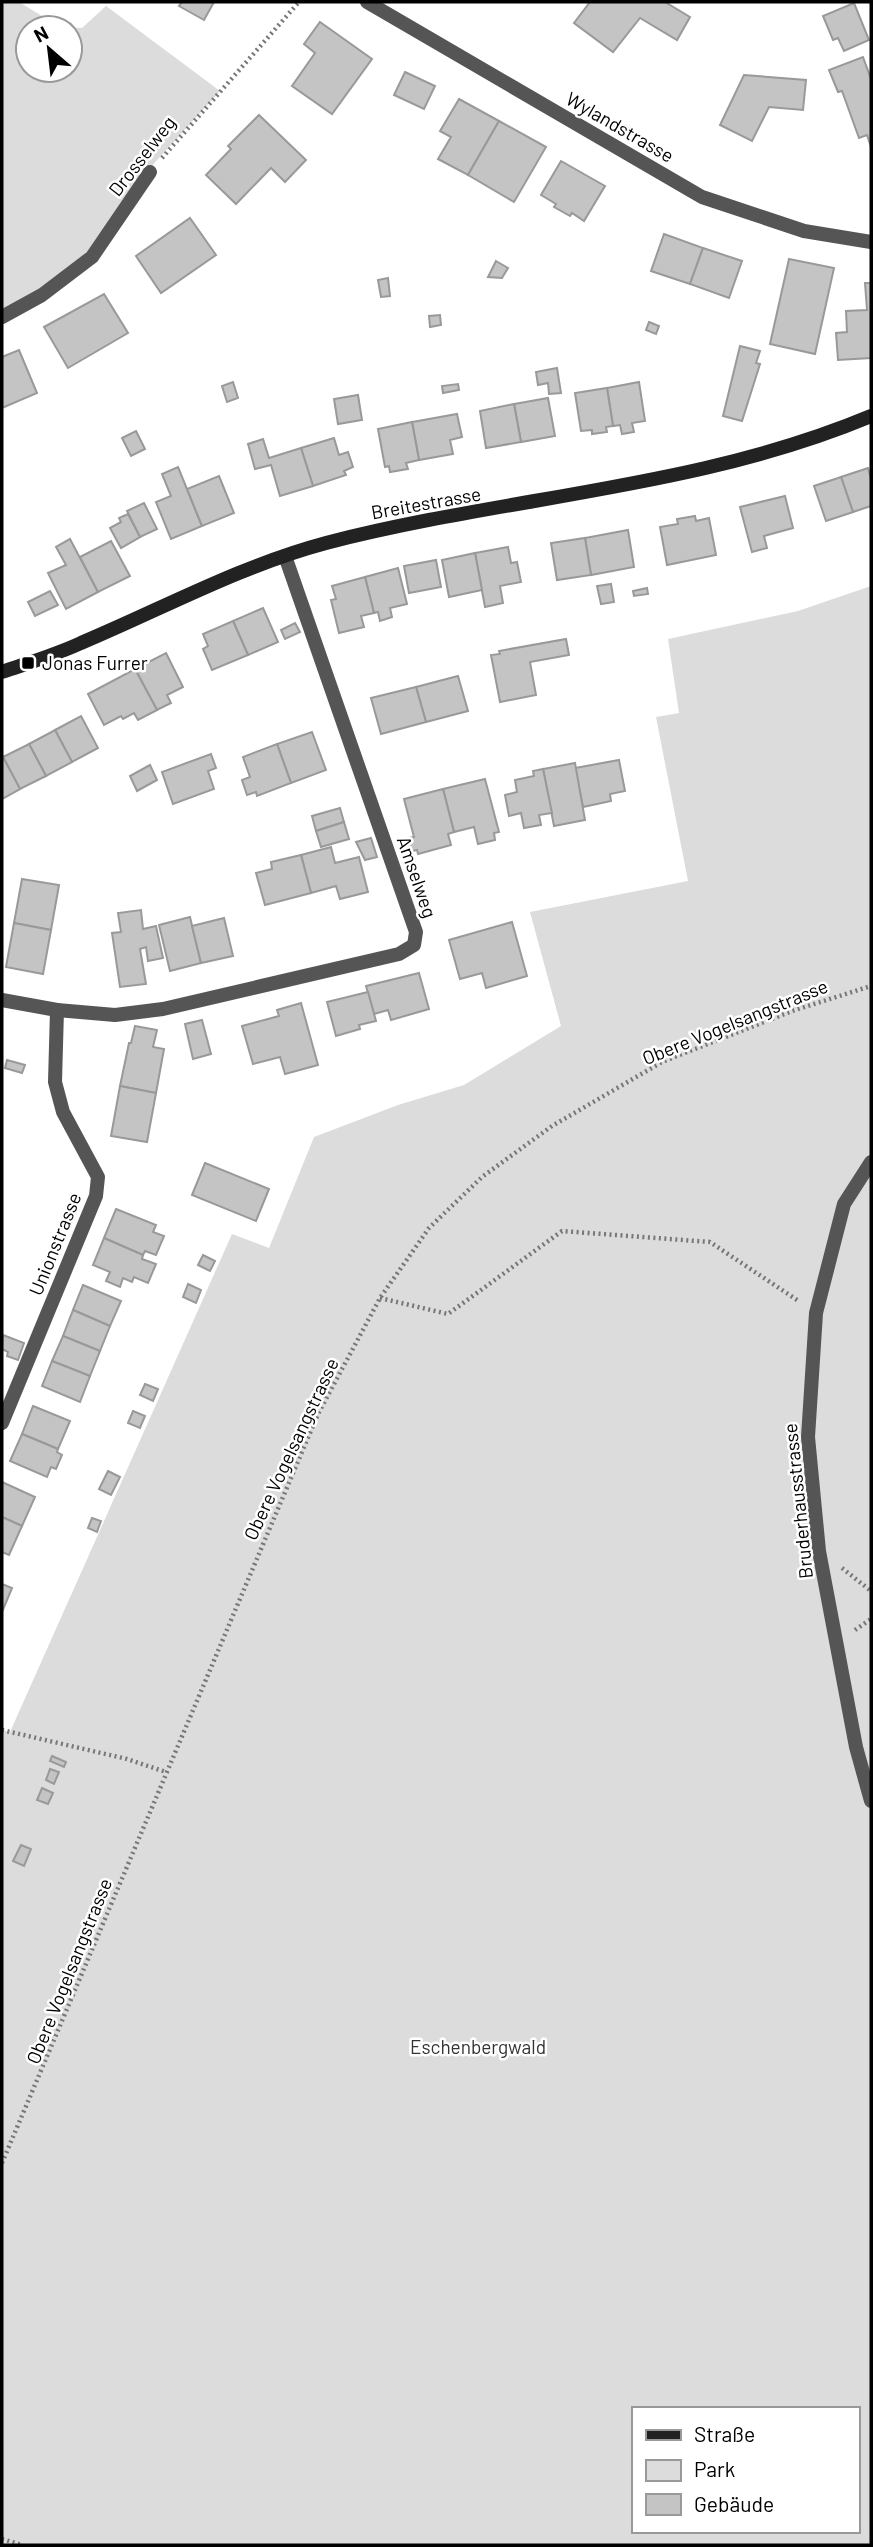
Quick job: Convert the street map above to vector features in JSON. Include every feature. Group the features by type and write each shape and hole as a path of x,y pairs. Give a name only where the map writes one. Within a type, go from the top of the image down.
{"main road":[{"name":"Breitestrasse","path":"2,673 79,645 233,575 285,556 382,529 601,491 719,465 779,449 871,416"}],"street":[{"name":"Wylandstrasse","path":"367,2 702,197 804,231 871,242"},
{"name":"Drosselweg","path":"2,317 42,295 92,257 150,172"},
{"name":"Amselweg","path":"57,1010 115,1015 163,1009 398,954 414,945 416,932 285,556"},
{"path":"2,1000 57,1010"},
{"name":"Unionstrasse","path":"2,1423 96,1196 98,1177 63,1112 55,1082 57,1010"},
{"name":"Bruderhausstrasse","path":"871,1162 844,1204 816,1313 808,1437 819,1551 856,1747 871,1801"}],"path":[{"name":"Drosselweg","path":"150,172 299,2"},
{"name":"Obere Vogelsangstrasse","path":"2,2162 43,2071 318,1414 380,1298 429,1227 482,1177 552,1126 662,1062 792,1011 871,986"},
{"path":"380,1298 448,1314 562,1231 710,1242 816,1313"},
{"path":"2,1730 127,1759 166,1772"},
{"path":"2,2539 22,2545"}],"green space":[{"path":"2,2 19,2 39,14 14,14 14,84 84,84 84,26 106,6 220,91 149,169 92,257 2,317"},
{"name":"Eschenbergwald","path":"871,586 871,2545 2,2545 2,1730 10,1732 232,1234 269,1248 314,1137 398,1105 464,1085 561,1026 530,912 688,881 656,717 679,713 668,639 798,611"}],"building":[{"path":"182,2 214,2 204,20 179,6"},
{"path":"590,2 665,2 690,17 677,40 640,18 613,52 574,23"},
{"path":"854,3 869,40 844,51 838,38 833,40 823,16"},
{"path":"320,22 372,59 332,114 292,86 315,53 304,44"},
{"path":"863,57 871,79 871,147 867,135 859,138 842,91 838,92 829,70"},
{"path":"405,72 435,86 424,109 394,95"},
{"path":"744,75 806,80 803,110 769,107 752,141 720,125"},
{"path":"459,99 499,121 468,175 438,159 451,137 440,131"},
{"path":"259,115 306,160 285,182 271,168 236,204 206,175 231,149 228,146"},
{"path":"499,121 546,147 514,202 468,175"},
{"path":"561,161 605,186 584,221 572,213 570,216 554,207 556,204 541,195"},
{"path":"190,218 216,255 161,293 136,256"},
{"path":"664,234 703,248 690,284 651,271"},
{"path":"703,248 742,261 729,298 690,284"},
{"path":"789,259 834,268 815,354 770,344"},
{"path":"496,261 508,268 502,278 488,277"},
{"path":"388,278 390,296 381,297 378,280"},
{"path":"865,283 871,283 871,358 838,360 836,333 847,332 846,311 867,310"},
{"path":"104,294 128,333 68,368 44,327"},
{"path":"440,315 441,325 430,327 429,316"},
{"path":"649,322 659,326 656,334 646,330"},
{"path":"740,346 760,351 756,363 760,364 742,421 723,416"},
{"path":"19,350 37,393 2,408 2,357"},
{"path":"557,368 561,393 549,394 548,383 538,385 536,372"},
{"path":"233,382 238,398 227,402 222,386"},
{"path":"639,382 645,421 632,423 634,432 622,434 620,425 613,426 607,388"},
{"path":"458,384 459,390 443,393 442,386"},
{"path":"607,388 613,426 606,427 607,432 592,434 592,430 581,431 575,393"},
{"path":"358,395 362,420 338,424 334,399"},
{"path":"548,398 555,436 521,442 514,404"},
{"path":"514,404 521,442 486,448 480,411"},
{"path":"457,414 462,437 450,440 453,454 419,460 412,422"},
{"path":"412,422 419,460 406,463 408,469 390,472 389,466 385,467 378,429"},
{"path":"136,431 145,449 131,456 122,438"},
{"path":"334,438 339,455 348,452 353,467 344,471 346,475 313,486 301,448"},
{"path":"263,439 269,458 301,448 313,486 280,496 271,465 255,469 248,444"},
{"path":"178,467 202,526 171,539 156,502 171,496 162,474"},
{"path":"868,468 871,479 871,506 853,512 841,477"},
{"path":"219,476 234,513 202,526 187,489"},
{"path":"841,477 853,512 826,521 814,486"},
{"path":"785,496 793,528 764,536 767,548 752,552 740,507"},
{"path":"144,503 157,529 140,537 127,511"},
{"path":"128,514 140,537 121,548 110,528 121,522 119,518"},
{"path":"695,516 696,521 709,518 716,555 667,565 660,527 678,524 677,519"},
{"path":"628,530 634,567 591,575 585,538"},
{"path":"585,538 591,575 557,580 551,543"},
{"path":"70,539 98,592 66,609 48,573 66,565 56,547"},
{"path":"111,541 130,576 98,592 80,557"},
{"path":"508,547 511,563 517,562 521,582 500,586 503,603 485,607 475,553"},
{"path":"475,553 482,590 449,597 442,560"},
{"path":"436,560 441,587 409,593 404,566"},
{"path":"398,568 407,604 390,608 392,617 380,621 378,612 374,613 365,577"},
{"path":"365,577 374,613 361,616 364,627 339,633 331,600 336,599 332,586"},
{"path":"611,584 614,602 601,604 597,586"},
{"path":"647,588 648,594 634,596 633,591"},
{"path":"50,591 58,605 35,616 28,602"},
{"path":"263,608 278,642 248,655 233,621"},
{"path":"233,621 248,655 212,670 203,649 208,646 203,634"},
{"path":"295,623 300,632 285,639 281,630"},
{"path":"566,639 569,655 530,662 536,695 500,702 491,655 500,654 499,651"},
{"path":"166,653 183,687 167,695 171,703 157,710 135,669"},
{"path":"135,669 157,710 138,720 134,713 104,725 88,694"},
{"path":"458,676 468,711 426,722 416,687"},
{"path":"416,687 426,722 381,734 371,698"},
{"path":"81,716 98,748 72,762 55,730"},
{"path":"55,730 72,762 46,776 29,744"},
{"path":"312,732 326,770 291,783 277,744"},
{"path":"29,744 46,776 20,789 3,757"},
{"path":"277,744 291,783 257,796 256,792 247,795 242,780 250,777 243,757"},
{"path":"211,754 216,768 208,771 214,789 173,804 162,772"},
{"path":"2,755 20,789 2,799"},
{"path":"619,760 625,791 610,794 611,801 583,807 575,768"},
{"path":"575,763 585,820 554,826 543,769"},
{"path":"150,765 157,780 137,791 130,776"},
{"path":"543,769 552,813 539,815 541,825 524,828 521,813 509,816 505,795 517,792 515,780 534,776 533,771"},
{"path":"485,779 499,832 494,833 495,840 478,844 474,827 454,832 443,789"},
{"path":"443,789 454,832 448,834 451,845 418,854 417,850 403,853 399,840 414,837 404,799"},
{"path":"340,808 344,822 316,831 312,816"},
{"path":"344,822 349,839 321,847 316,831"},
{"path":"371,838 377,857 365,860 356,842"},
{"path":"331,847 335,863 359,857 368,892 340,899 336,886 311,893 301,855"},
{"path":"301,855 311,893 265,905 256,873 272,869 271,862"},
{"path":"22,879 59,885 51,930 14,923"},
{"path":"141,910 143,929 156,926 163,958 148,961 146,947 140,949 146,984 120,987 112,933 121,932 118,913"},
{"path":"190,917 201,963 170,971 159,925"},
{"path":"224,918 233,956 201,963 192,926"},
{"path":"512,922 527,976 486,988 482,973 460,979 449,940"},
{"path":"14,923 51,930 43,974 6,967"},
{"path":"419,973 429,1009 391,1020 388,1010 374,1014 366,986"},
{"path":"368,992 376,1021 359,1025 360,1029 336,1036 327,1002"},
{"path":"301,1003 318,1065 285,1074 280,1057 253,1064 242,1026 279,1016 277,1010"},
{"path":"202,1020 211,1054 193,1059 185,1024"},
{"path":"135,1026 157,1030 153,1047 164,1049 156,1093 120,1086"},
{"path":"7,1060 25,1065 22,1073 5,1068"},
{"path":"120,1086 156,1093 147,1142 111,1136"},
{"path":"205,1163 269,1189 256,1221 192,1195"},
{"path":"116,1209 156,1225 153,1232 164,1236 156,1255 145,1251 143,1255 104,1238"},
{"path":"104,1238 143,1255 142,1259 156,1264 148,1283 134,1277 132,1282 123,1278 120,1287 106,1281 110,1272 93,1265"},
{"path":"203,1255 215,1261 210,1271 198,1265"},
{"path":"188,1284 201,1290 196,1303 183,1297"},
{"path":"83,1285 121,1301 110,1326 73,1310"},
{"path":"73,1310 110,1326 100,1351 63,1336"},
{"path":"3,1335 24,1343 18,1360 7,1356 8,1352 2,1349"},
{"path":"63,1336 100,1351 90,1376 52,1361"},
{"path":"52,1361 90,1376 80,1402 42,1386"},
{"path":"145,1384 158,1389 153,1401 140,1395"},
{"path":"33,1406 70,1421 58,1449 22,1434"},
{"path":"133,1411 145,1416 140,1428 128,1423"},
{"path":"22,1434 58,1449 57,1452 62,1455 56,1469 51,1467 47,1477 10,1461"},
{"path":"108,1471 120,1477 111,1495 99,1489"},
{"path":"2,1482 35,1497 22,1526 2,1517"},
{"path":"2,1517 22,1526 9,1555 2,1552"},
{"path":"92,1518 101,1521 97,1532 88,1528"},
{"path":"2,1584 12,1588 2,1612"},
{"path":"52,1756 66,1762 64,1767 50,1761"},
{"path":"50,1769 59,1772 54,1784 46,1780"},
{"path":"42,1788 53,1793 48,1804 37,1800"},
{"path":"21,1845 31,1849 24,1866 13,1861"}],"place":[{"name":"Jonas Furrer","path":"28,663"}]}
